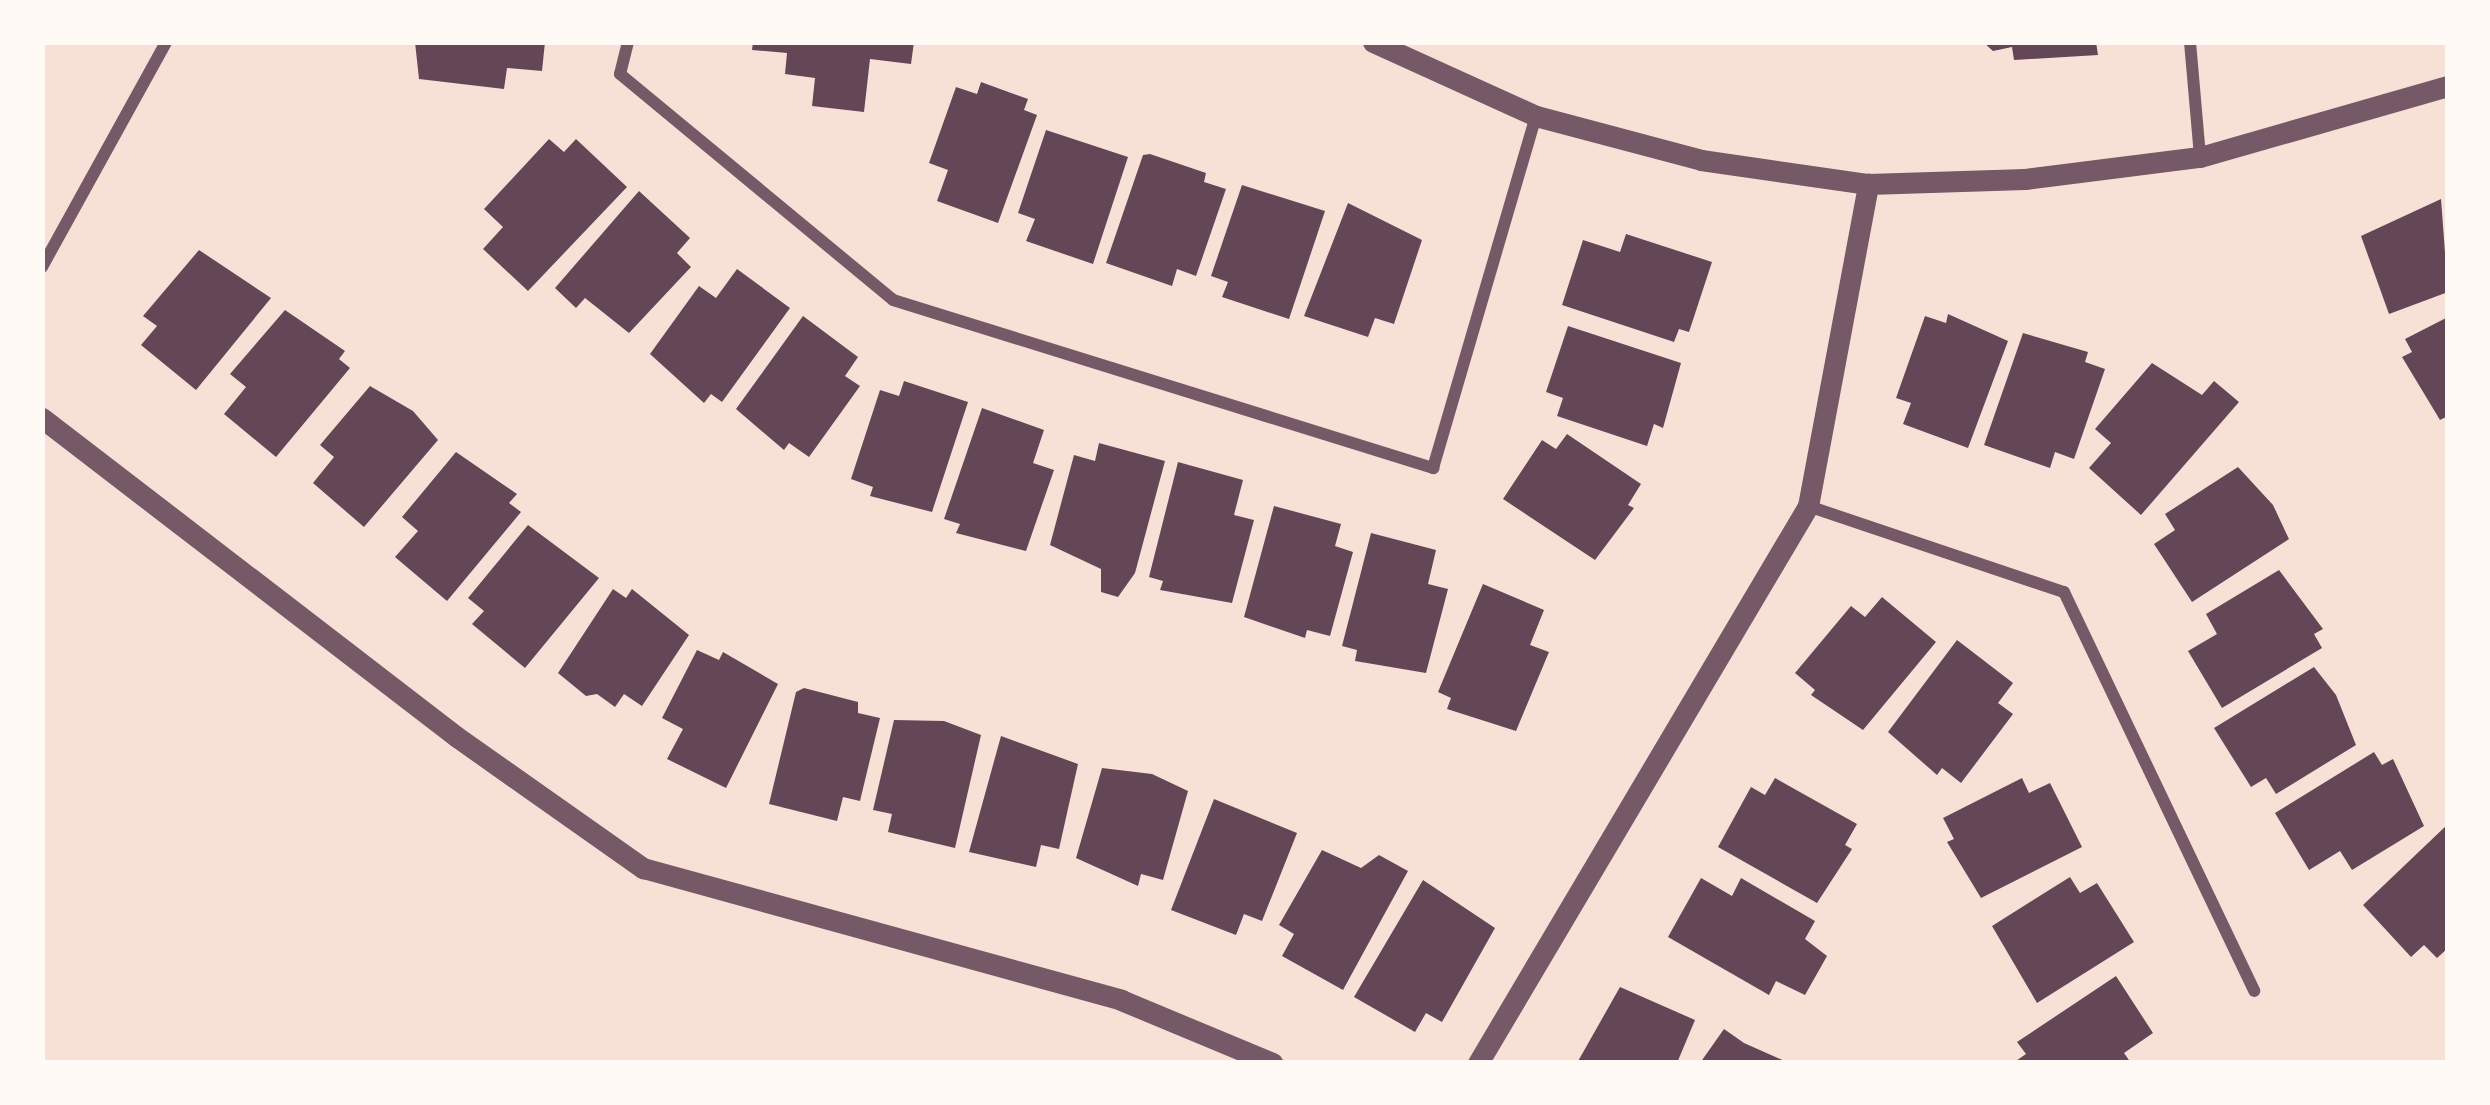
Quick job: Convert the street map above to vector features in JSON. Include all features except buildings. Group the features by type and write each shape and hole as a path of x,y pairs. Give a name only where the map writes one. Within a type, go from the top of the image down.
{"street":[{"path":"42,266 166,42"},
{"path":"628,42 620,74 893,300 1433,468 1536,116"},
{"path":"1373,42 1536,116 1701,160 1868,184 2025,179 2200,157 2448,86"},
{"path":"2190,42 2200,157"},
{"path":"1478,1063 1808,506 1868,184"},
{"path":"42,418 457,737 643,868 1121,1000 1272,1063"},
{"path":"1808,506 2064,592 2254,992"}]}
